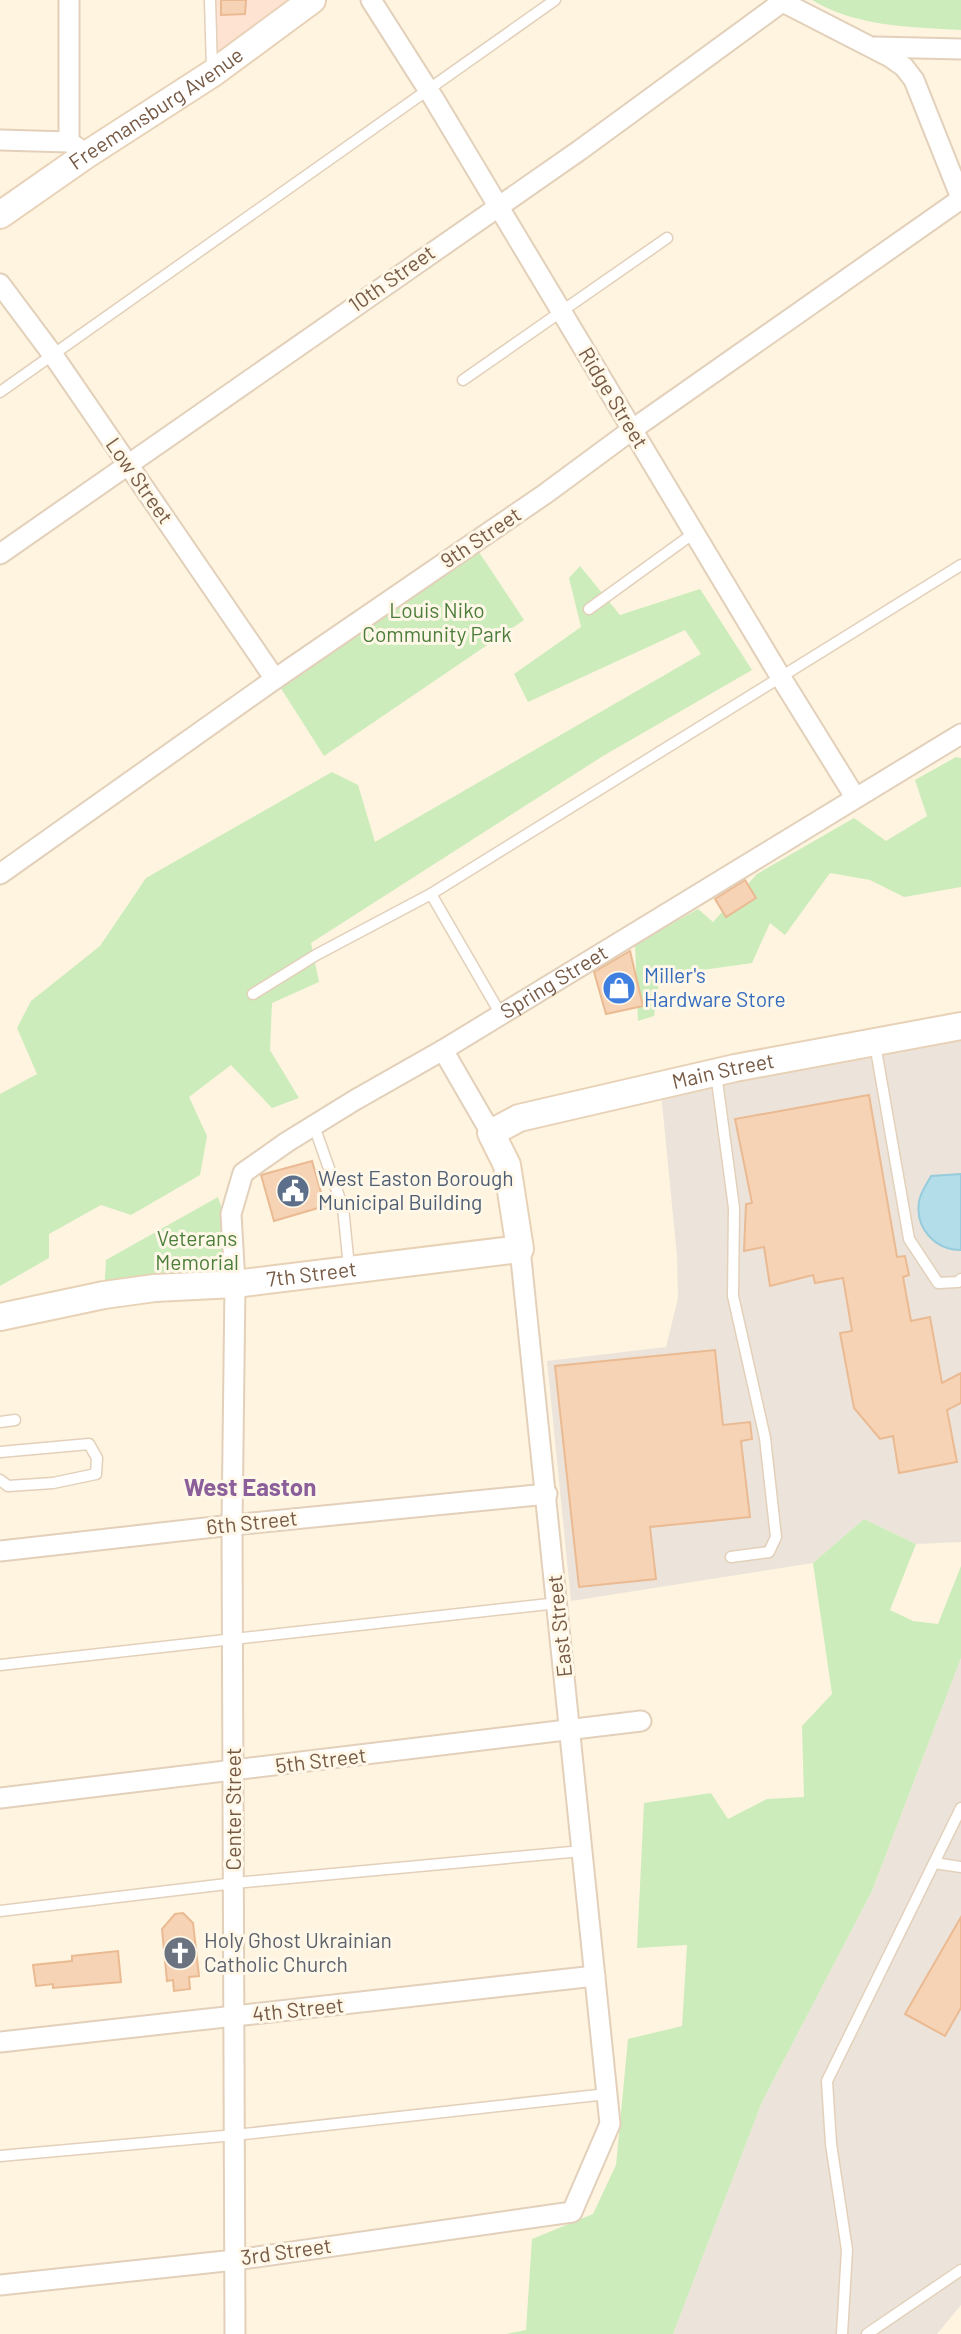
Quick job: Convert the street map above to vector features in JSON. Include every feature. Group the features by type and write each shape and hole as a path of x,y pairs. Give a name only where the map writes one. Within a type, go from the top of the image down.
{"street":[{"path":"0,140 77,149 69,0"},
{"name":"Freemansburg Avenue","path":"0,215 77,149 213,73 312,0"},
{"name":"Ridge Street","path":"371,0 498,205 780,677 855,797"},
{"path":"781,1 904,67 914,80 961,199"},
{"name":"10th Street","path":"0,554 580,150 781,1"},
{"path":"869,47 961,49"},
{"name":"9th Street","path":"0,874 275,679 545,494 633,429 961,199"},
{"name":"Low Street","path":"0,284 53,355 275,679"},
{"name":"Spring Street","path":"235,1284 231,1214 243,1173 314,1126 961,734"},
{"name":"Main Street","path":"491,1133 519,1118 716,1072 961,1026"},
{"name":"East Street","path":"443,1050 507,1165 520,1250 610,2124 572,2212"},
{"name":"7th Street","path":"0,1317 104,1295 155,1288 235,1284 520,1250"},
{"name":"Center Street","path":"235,1284 232,1525 235,2334"},
{"name":"6th Street","path":"0,1551 547,1494"},
{"name":"5th Street","path":"0,1798 641,1721"},
{"name":"4th Street","path":"0,2042 596,1976"},
{"name":"3rd Street","path":"0,2285 235,2260 572,2212"}],"lane":[{"path":"210,0 213,73"},
{"path":"0,392 555,0"},
{"path":"463,380 667,238"},
{"path":"589,609 694,533"},
{"path":"253,994 316,955 431,894 961,565"},
{"path":"431,894 500,1013"},
{"path":"875,1043 909,1239 938,1283 958,1282 961,1279"},
{"path":"716,1072 734,1208 733,1296 765,1438 776,1536 769,1552 731,1557"},
{"path":"314,1126 343,1208 350,1270"},
{"path":"0,1422 16,1420"},
{"path":"0,1452 89,1444 97,1458 96,1474 52,1483 8,1486 0,1480"},
{"path":"0,1665 558,1603"},
{"path":"842,2334 847,2250 831,2144 827,2081 961,1808"},
{"path":"0,1911 235,1883 583,1851"},
{"path":"934,1863 961,1867"},
{"path":"0,2156 235,2135 607,2094"},
{"path":"867,2334 961,2270"}],"shaded area":[{"path":"209,0 300,0 209,69"},
{"path":"961,1038 961,1542 916,1544 864,1519 813,1563 571,1601 547,1361 666,1347 678,1298 677,1256 660,1083"},
{"path":"961,1658 961,2305 937,2334 673,2334 762,2102 872,1891"}],"green space":[{"path":"812,0 961,0 961,30 865,21 829,9"},
{"name":"Louis Niko Community Park","path":"473,543 524,620 324,756 275,679"},
{"path":"580,566 620,615 700,589 752,670 603,756 311,943 319,982 272,1003 270,1050 299,1098 272,1108 231,1065 189,1097 207,1136 200,1175 131,1215 101,1205 49,1234 49,1258 0,1286 0,1094 37,1074 17,1028 31,1001 100,946 146,878 332,772 358,785 375,842 701,654 685,630 528,702 514,674 581,627 569,578"},
{"path":"956,757 961,758 961,887 904,897 870,880 830,873 785,935 770,923 752,963 660,976 654,1016 638,1021 635,944 698,909 713,922 757,874 854,818 886,841 927,816 915,780"},
{"name":"Veterans Memorial","path":"218,1197 233,1241 235,1284 104,1295 106,1260"},
{"path":"864,1519 916,1544 890,1610 913,1621 938,1624 961,1566 961,1658 872,1891 762,2102 673,2334 506,2334 526,2330 532,2239 593,2214 616,2165 628,2039 682,2026 687,1945 637,1948 644,1803 711,1793 728,1819 767,1799 804,1797 802,1726 832,1694 813,1563"}],"water":[{"path":"961,1174 961,1250 943,1246 929,1236 920,1220 919,1202 931,1176"}],"building":[{"path":"221,0 246,0 245,14 221,15"},
{"path":"745,880 756,898 726,917 715,899"},
{"name":"Miller's Hardware Store","path":"630,951 643,1006 606,1014 594,972"},
{"path":"869,1095 897,1257 905,1256 909,1275 903,1277 911,1321 930,1317 942,1383 961,1373 961,1403 947,1410 957,1462 899,1473 893,1436 880,1439 854,1408 840,1333 852,1331 843,1278 815,1283 813,1275 770,1286 764,1247 744,1251 746,1204 752,1203 735,1119"},
{"name":"West Easton Borough Municipal Building","path":"312,1161 325,1206 274,1221 261,1175"},
{"path":"715,1350 723,1425 750,1422 752,1439 741,1441 750,1517 650,1527 656,1579 579,1587 555,1366"},
{"name":"Holy Ghost Ukrainian Catholic Church","path":"183,1913 193,1923 199,1976 189,1977 190,1989 174,1991 173,1980 167,1981 162,1929 175,1914"},
{"path":"961,1917 961,2008 945,2036 905,2014"},
{"path":"118,1951 121,1982 53,1988 53,1984 36,1986 33,1965 72,1961 72,1956"}],"place":[{"name":"Miller's Hardware Store","path":"619,988"},
{"name":"West Easton Borough Municipal Building","path":"293,1191"},
{"name":"Holy Ghost Ukrainian Catholic Church","path":"180,1953"}],"district":[{"name":"West Easton","path":"250,1488"}]}
